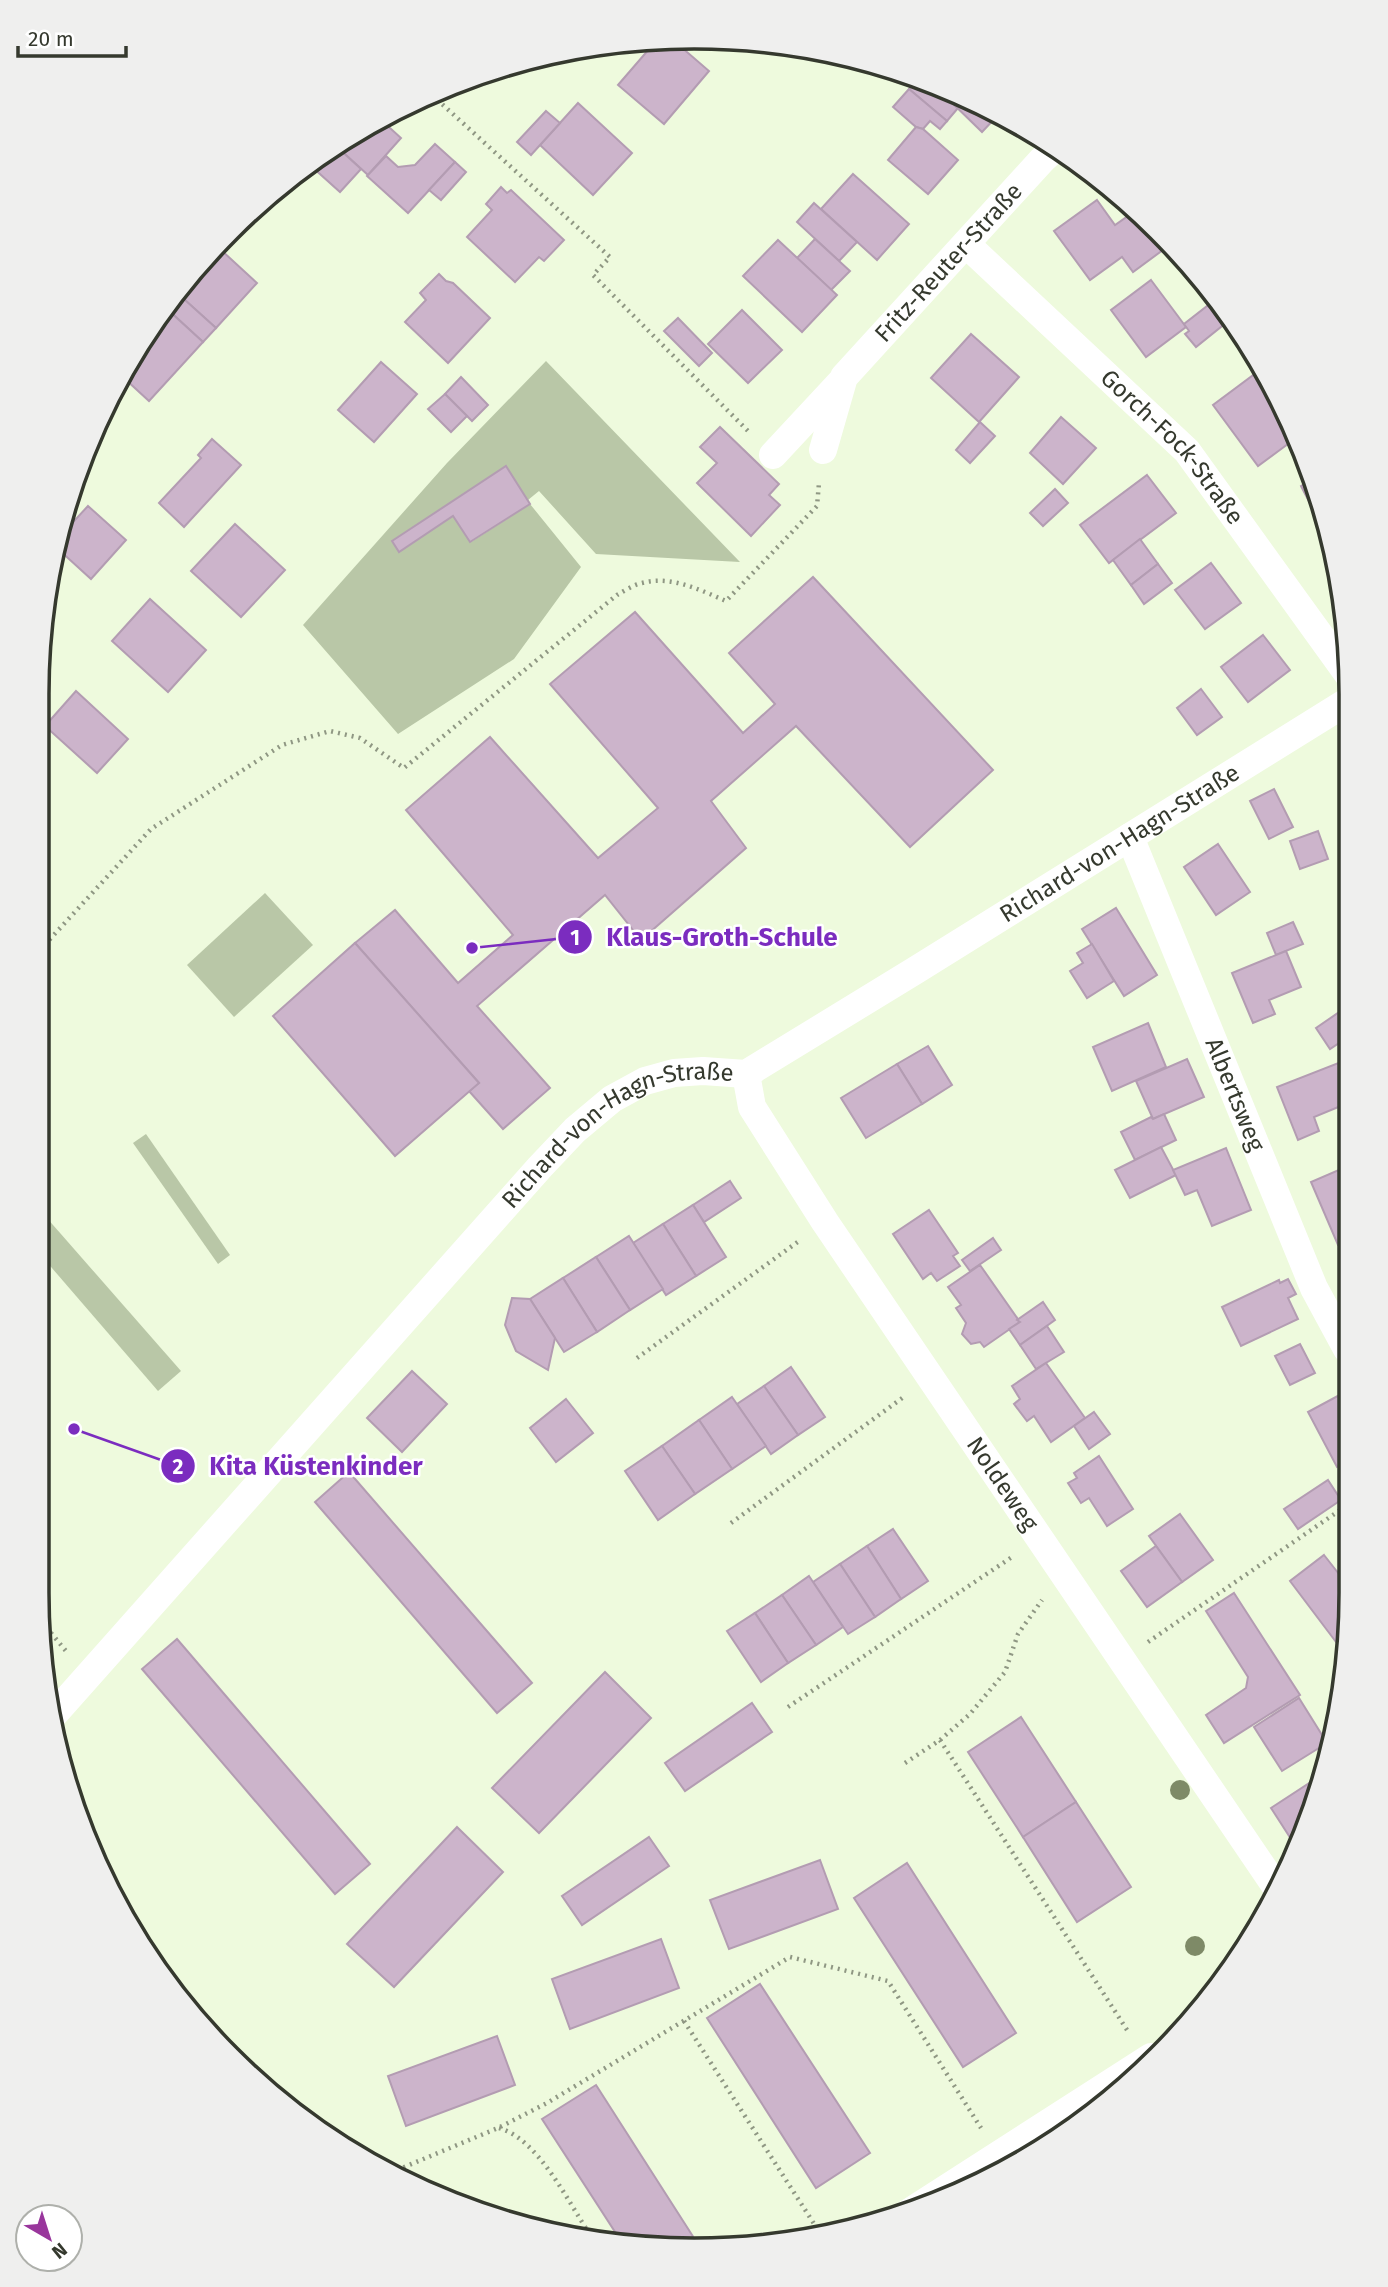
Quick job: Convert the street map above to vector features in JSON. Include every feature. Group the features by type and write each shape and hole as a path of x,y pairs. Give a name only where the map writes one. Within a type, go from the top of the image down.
{"street":[{"name":"Fritz-Reuter-Straße","path":"773,455 1047,155"},
{"name":"Gorch-Fock-Straße","path":"966,244 1187,451 1338,661"},
{"name":"Fritz-Reuter-Straße","path":"822,450 844,377"},
{"name":"Richard-von-Hagn-Straße","path":"59,1708 575,1130 612,1099 645,1081 674,1073 703,1071 746,1074 1339,707"},
{"name":"Albertsweg","path":"1130,837 1314,1288 1339,1334"},
{"name":"Noldeweg","path":"746,1074 752,1107 825,1222 1271,1880"},
{"path":"960,2180 1119,2078"}],"path":[{"path":"440,101 610,257 593,275 773,455"},
{"path":"49,940 151,829 282,745 330,731 360,738 404,768 617,595 642,583 665,581 685,584 726,601 817,506 822,450"},
{"path":"637,1358 825,1222"},
{"path":"731,1523 931,1377"},
{"path":"1123,1660 1339,1511"},
{"path":"788,1707 1039,1539"},
{"path":"905,1763 940,1740 970,1714 1005,1672 1018,1634 1045,1597 1068,1582"},
{"path":"940,1740 1145,2053"},
{"path":"402,2168 498,2128 547,2103 790,1958 888,1981 998,2155"},
{"path":"684,2021 816,2227"},
{"path":"498,2128 512,2132 542,2162 586,2229"}],"green space":[{"path":"546,361 740,562 596,554 539,491 528,500 506,467 392,541 399,551 453,516 471,542 530,504 581,567 514,659 398,734 303,625 447,463"},
{"path":"265,893 313,945 234,1017 187,965"},
{"path":"146,1134 230,1255 218,1264 133,1143"},
{"path":"49,1220 181,1371 158,1391 49,1265"}],"building":[{"path":"684,49 709,71 664,124 618,85 648,51"},
{"path":"911,87 941,98 958,108 947,121 909,89"},
{"path":"909,89 947,121 940,129 930,121 923,129 916,127 893,107"},
{"path":"578,103 632,153 593,195 540,145"},
{"path":"953,104 991,122 982,132"},
{"path":"546,111 560,123 531,155 517,142"},
{"path":"388,127 401,138 368,175 344,153"},
{"path":"916,127 923,129 958,160 928,194 888,160"},
{"path":"435,144 455,162 408,213 367,176 386,156 398,167 415,165"},
{"path":"344,153 361,169 340,192 317,171"},
{"path":"455,162 466,172 441,200 429,190"},
{"path":"853,174 909,224 877,260 821,209"},
{"path":"501,187 507,193 511,190 564,240 544,261 539,257 515,282 467,237 492,210 486,204"},
{"path":"1097,200 1115,225 1127,217 1162,251 1133,272 1122,257 1090,280 1054,231"},
{"path":"814,203 857,242 839,261 797,222"},
{"path":"815,239 850,271 831,290 797,258"},
{"path":"778,240 837,295 802,332 743,276"},
{"path":"224,253 257,283 216,328 184,299"},
{"path":"439,274 446,281 453,283 490,318 448,363 405,322 426,300 420,293"},
{"path":"1151,280 1186,327 1146,357 1111,310"},
{"path":"184,299 216,328 203,342 173,314"},
{"path":"1209,305 1223,325 1196,347 1185,334 1189,331 1184,324"},
{"path":"742,310 782,350 748,383 708,344"},
{"path":"173,314 203,342 149,401 129,383"},
{"path":"678,318 712,353 699,366 664,331"},
{"path":"971,334 1019,377 979,422 931,378"},
{"path":"381,362 417,394 374,442 338,410"},
{"path":"1254,374 1288,444 1258,466 1213,405"},
{"path":"461,377 488,405 472,421 445,394"},
{"path":"445,394 467,416 451,432 428,409"},
{"path":"1061,417 1096,448 1063,484 1030,453"},
{"path":"980,422 995,436 970,463 956,450"},
{"path":"720,427 779,484 769,495 780,505 751,536 697,483 717,463 700,447"},
{"path":"212,439 241,465 184,527 159,503 201,458 198,455"},
{"path":"506,466 530,504 470,542 453,516 399,552 392,541"},
{"path":"1147,475 1176,513 1109,563 1080,525"},
{"path":"1304,484 1310,503 1301,486"},
{"path":"1055,489 1068,503 1043,526 1030,513"},
{"path":"88,506 126,540 91,579 64,555 72,523"},
{"path":"235,524 285,570 241,617 191,571"},
{"path":"1140,539 1158,564 1131,585 1113,560"},
{"path":"1211,563 1241,603 1205,629 1175,590"},
{"path":"1158,564 1172,583 1144,604 1131,585"},
{"path":"813,577 993,770 910,847 796,726 711,801 746,848 641,940 605,895 477,1006 550,1088 503,1129 469,1091 479,1083 355,943 395,910 458,983 513,935 406,810 490,737 598,858 658,808 550,684 635,612 743,733 775,704 729,653"},
{"path":"150,599 206,650 168,692 112,641"},
{"path":"1263,635 1290,670 1248,702 1221,667"},
{"path":"1201,689 1222,717 1197,735 1177,708"},
{"path":"76,691 128,739 97,773 49,730 49,721"},
{"path":"1274,789 1293,827 1269,839 1250,801"},
{"path":"1318,831 1328,859 1300,869 1290,841"},
{"path":"1218,844 1250,892 1216,915 1184,867"},
{"path":"1116,908 1157,975 1124,996 1082,929"},
{"path":"1293,922 1303,944 1276,955 1267,933"},
{"path":"355,943 479,1083 395,1156 273,1016"},
{"path":"1092,944 1114,981 1087,998 1070,971 1083,963 1077,953"},
{"path":"1286,951 1301,987 1269,1000 1275,1014 1253,1023 1232,973"},
{"path":"1339,1012 1339,1043 1330,1049 1316,1028"},
{"path":"1148,1023 1166,1067 1112,1091 1093,1047"},
{"path":"928,1046 952,1085 922,1104 897,1064"},
{"path":"1187,1059 1204,1097 1153,1119 1136,1081"},
{"path":"1339,1063 1339,1107 1314,1117 1319,1131 1298,1140 1277,1087"},
{"path":"897,1064 922,1104 866,1138 841,1098"},
{"path":"1164,1114 1176,1140 1135,1160 1121,1132 1151,1117 1153,1119"},
{"path":"1161,1147 1176,1175 1130,1198 1115,1170"},
{"path":"1226,1148 1251,1210 1212,1226 1197,1190 1185,1195 1173,1170"},
{"path":"1339,1170 1338,1245 1311,1182"},
{"path":"730,1181 741,1198 704,1222 693,1205"},
{"path":"693,1205 726,1257 696,1276 663,1224"},
{"path":"929,1210 958,1253 953,1256 960,1266 937,1281 931,1273 923,1279 893,1234"},
{"path":"663,1224 696,1276 666,1295 633,1243"},
{"path":"629,1236 663,1289 630,1310 596,1257"},
{"path":"993,1238 1001,1250 970,1271 962,1260"},
{"path":"596,1257 630,1310 597,1332 563,1278"},
{"path":"980,1265 1020,1322 984,1347 980,1342 971,1344 962,1334 966,1323 956,1308 961,1305 948,1287"},
{"path":"563,1278 597,1332 564,1352 530,1299"},
{"path":"1288,1279 1296,1294 1288,1298 1298,1319 1241,1346 1222,1307 1279,1280 1280,1283"},
{"path":"512,1298 530,1299 555,1338 548,1370 516,1351 505,1325"},
{"path":"1043,1302 1055,1320 1020,1345 1009,1329"},
{"path":"1047,1326 1064,1352 1036,1369 1020,1345"},
{"path":"1300,1344 1315,1373 1290,1385 1275,1356"},
{"path":"1046,1363 1085,1418 1051,1442 1034,1416 1027,1421 1014,1404 1020,1399 1012,1386"},
{"path":"791,1367 825,1417 798,1435 764,1386"},
{"path":"412,1371 447,1404 402,1452 367,1418"},
{"path":"764,1386 798,1435 771,1454 737,1404"},
{"path":"1339,1395 1339,1466 1337,1467 1308,1412"},
{"path":"732,1397 766,1446 732,1469 699,1420"},
{"path":"566,1399 593,1433 556,1462 530,1428"},
{"path":"1094,1412 1110,1434 1089,1449 1074,1426"},
{"path":"699,1420 732,1469 695,1494 662,1446"},
{"path":"662,1446 695,1494 658,1520 625,1471"},
{"path":"1099,1456 1133,1509 1107,1526 1089,1498 1081,1503 1068,1483 1077,1478 1074,1473"},
{"path":"349,1472 532,1683 497,1713 315,1502"},
{"path":"1328,1480 1339,1497 1339,1501 1298,1529 1284,1509"},
{"path":"1180,1514 1213,1560 1182,1582 1149,1536"},
{"path":"893,1529 928,1581 901,1599 867,1546"},
{"path":"867,1546 901,1599 875,1617 840,1564"},
{"path":"1156,1546 1182,1582 1147,1607 1121,1571"},
{"path":"1324,1555 1339,1574 1337,1641 1336,1642 1290,1581"},
{"path":"840,1564 875,1617 848,1634 813,1582"},
{"path":"809,1576 843,1627 816,1645 782,1595"},
{"path":"1234,1593 1300,1695 1224,1743 1206,1715 1246,1688 1248,1677 1206,1611"},
{"path":"782,1595 816,1645 788,1663 755,1613"},
{"path":"755,1613 788,1663 761,1682 727,1631"},
{"path":"177,1639 370,1864 335,1894 142,1669"},
{"path":"605,1672 651,1718 539,1833 492,1788"},
{"path":"1299,1698 1323,1736 1320,1747 1282,1771 1254,1727"},
{"path":"752,1703 772,1732 685,1791 665,1763"},
{"path":"1021,1717 1076,1802 1023,1837 968,1752"},
{"path":"1310,1782 1291,1838 1271,1808"},
{"path":"1076,1802 1131,1887 1077,1922 1023,1837"},
{"path":"457,1827 503,1872 394,1987 347,1944"},
{"path":"649,1837 669,1866 582,1925 562,1896"},
{"path":"820,1860 838,1909 729,1949 710,1900"},
{"path":"907,1863 1016,2033 963,2067 854,1898"},
{"path":"661,1939 679,1988 570,2029 552,1979"},
{"path":"760,1984 870,2153 816,2188 707,2018"},
{"path":"497,2036 515,2085 406,2126 388,2076"},
{"path":"596,2085 694,2238 616,2233 542,2119"}],"place":[{"name":"Klaus-Groth-Schule","path":"472,948"},
{"name":"Kita Küstenkinder","path":"74,1429"}]}
